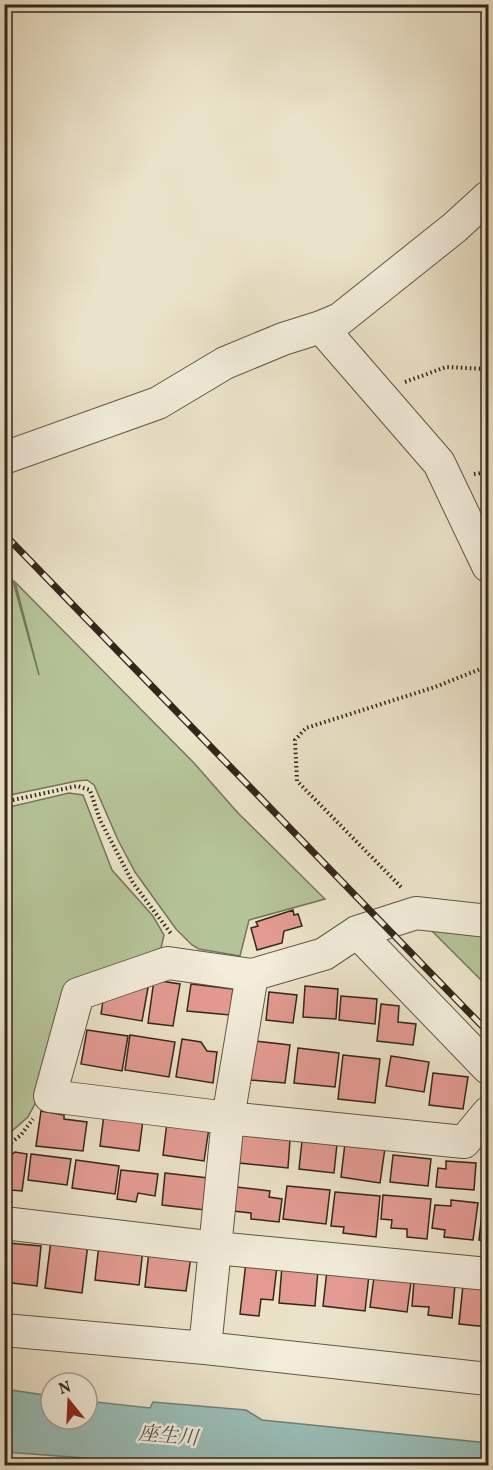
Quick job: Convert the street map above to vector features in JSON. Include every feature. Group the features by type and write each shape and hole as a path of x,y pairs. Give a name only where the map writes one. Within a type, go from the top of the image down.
{"street":[{"path":"4,458 158,403 225,363 339,319 454,228 489,197"},
{"path":"321,327 439,464 489,566"},
{"path":"489,921 416,913 357,933 324,954 252,975 168,963 78,994 50,1096 228,1118 464,1142 489,1113"},
{"path":"357,933 489,1068"},
{"path":"205,1348 228,1118 252,975"},
{"path":"4,1223 216,1248 489,1274"},
{"path":"4,1330 205,1348 489,1379"}],"path":[{"path":"384,401 407,381 446,368 489,369"},
{"path":"416,913 410,897 297,781 295,740 306,728 435,687 489,666"},
{"path":"4,802 77,786 90,790 100,820 134,883 172,934 181,965"},
{"path":"4,1148 21,1135 50,1096"}],"green space":[{"path":"5,571 13,581 39,675 15,582 194,763 238,813 325,899 249,920 240,956 199,949 176,929 135,872 94,785 87,780 77,781 5,796"},
{"path":"69,793 83,795 112,870 153,916 164,935 161,948 70,985 38,1098 28,1117 5,1137 5,808"},
{"path":"426,925 488,931 488,987"}],"water":[{"name":"座生川","path":"4,1389 39,1394 39,1431 99,1431 99,1402 150,1408 153,1402 246,1410 262,1420 488,1443 488,1465 191,1466 5,1452"}],"building":[{"path":"293,910 294,915 298,914 302,926 284,931 282,943 257,950 251,928 258,926 256,922"},
{"path":"154,980 180,984 173,1026 148,1023"},
{"path":"149,982 142,1021 101,1014 104,994"},
{"path":"191,984 233,989 230,1015 187,1011"},
{"path":"305,986 338,989 336,1019 303,1017"},
{"path":"269,992 297,995 293,1023 266,1020"},
{"path":"341,996 377,999 375,1024 339,1020"},
{"path":"381,1004 399,1006 398,1022 416,1024 413,1045 377,1041"},
{"path":"87,1030 128,1036 122,1071 81,1064"},
{"path":"130,1035 175,1042 169,1077 125,1070"},
{"path":"182,1039 201,1042 207,1051 217,1052 213,1083 176,1077"},
{"path":"255,1041 290,1045 285,1083 250,1080"},
{"path":"298,1048 339,1053 335,1087 294,1083"},
{"path":"343,1055 380,1059 375,1103 338,1099"},
{"path":"391,1056 429,1062 424,1092 386,1086"},
{"path":"433,1073 468,1077 463,1109 429,1105"},
{"path":"41,1111 64,1115 64,1119 87,1122 83,1151 36,1146"},
{"path":"104,1114 143,1120 139,1151 100,1146"},
{"path":"167,1122 209,1128 204,1161 163,1155"},
{"path":"241,1135 290,1140 288,1168 239,1163"},
{"path":"302,1141 337,1144 334,1173 299,1169"},
{"path":"345,1143 385,1148 380,1183 341,1177"},
{"path":"15,1152 27,1154 22,1191 11,1190 10,1198 4,1197 4,1161"},
{"path":"31,1154 71,1159 67,1185 28,1180"},
{"path":"393,1155 431,1159 428,1186 390,1182"},
{"path":"76,1160 119,1166 115,1194 72,1188"},
{"path":"446,1161 476,1163 474,1190 436,1187 438,1168 446,1169"},
{"path":"121,1170 158,1174 155,1196 138,1193 136,1202 117,1199"},
{"path":"165,1173 208,1178 205,1210 162,1205"},
{"path":"287,1186 330,1190 326,1224 283,1219"},
{"path":"236,1187 270,1191 269,1197 282,1199 279,1222 251,1219 251,1213 233,1211"},
{"path":"335,1192 380,1196 376,1237 343,1233 344,1227 331,1226"},
{"path":"383,1195 431,1199 427,1239 407,1237 407,1229 391,1228 392,1220 381,1219"},
{"path":"451,1200 478,1203 473,1240 444,1237 445,1230 432,1228 435,1205 451,1206"},
{"path":"483,1205 488,1206 488,1241 479,1240"},
{"path":"51,1240 88,1244 82,1293 45,1288"},
{"path":"8,1243 41,1246 37,1286 4,1282"},
{"path":"99,1244 143,1249 139,1285 95,1280"},
{"path":"149,1251 191,1256 186,1291 145,1287"},
{"path":"246,1262 277,1266 273,1300 261,1299 259,1316 240,1314"},
{"path":"282,1266 318,1270 315,1306 279,1303"},
{"path":"327,1270 369,1275 365,1311 323,1306"},
{"path":"374,1277 411,1282 407,1312 370,1307"},
{"path":"414,1281 455,1285 452,1318 428,1315 429,1307 412,1306"},
{"path":"463,1285 488,1288 488,1327 459,1324"}],"railway":[{"path":"4,534 488,1032"}]}
